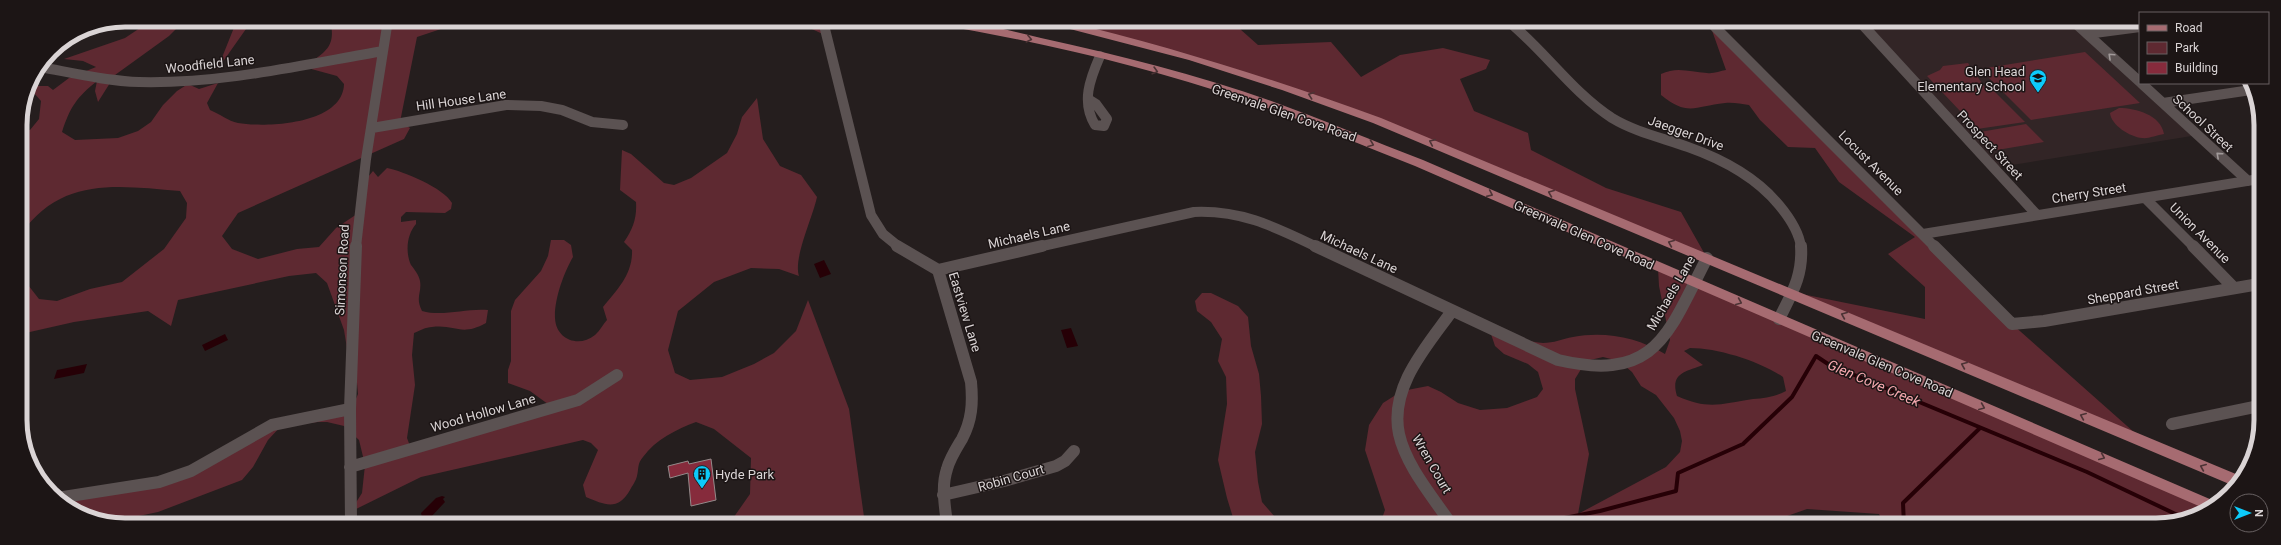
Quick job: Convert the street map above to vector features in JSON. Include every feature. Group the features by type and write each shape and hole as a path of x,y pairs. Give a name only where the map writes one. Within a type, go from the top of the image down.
{"main road":[{"name":"Greenvale Glen Cove Road","path":"973,27 1100,56 1246,97 1292,114 1419,163 1693,283 2208,503"},
{"name":"Greenvale Glen Cove Road","path":"1076,27 1137,42 1222,66 1337,104 1423,138 1707,258 1792,292 2233,480"}],"street":[{"name":"Simonson Road","path":"350,518 350,409 356,244 387,27"},
{"name":"Eastview Lane","path":"824,27 871,215 877,229 887,240 938,270 971,382 973,400 970,421 950,459 945,474 943,495 946,518"},
{"name":"Jaegger Drive","path":"1517,27 1524,32 1581,93 1611,117 1652,137 1714,157 1741,171 1768,192 1790,218 1799,242 1802,264 1780,319"},
{"name":"Locust Avenue","path":"1715,27 2012,324"},
{"name":"Prospect Street","path":"1865,27 2037,215"},
{"name":"School Street","path":"2080,27 2139,82"},
{"path":"2088,34 2139,27"},
{"name":"Woodfield Lane","path":"46,68 107,79 176,82 225,78 383,51"},
{"path":"1088,99 1089,83 1100,56"},
{"name":"School Street","path":"2141,84 2248,181"},
{"path":"2163,103 2248,91"},
{"name":"Hill House Lane","path":"372,128 506,105 541,106 562,110 592,122 623,125"},
{"name":"Cherry Street","path":"1923,234 2254,180"},
{"name":"Union Avenue","path":"2145,198 2234,288"},
{"name":"Michaels Lane","path":"938,270 1172,216 1215,211 1237,214 1261,221 1558,360 1583,366 1610,366 1636,360 1653,350 1667,332 1707,258"},
{"name":"Sheppard Street","path":"2012,324 2044,321 2254,285"},
{"name":"Wren Court","path":"1447,518 1407,452 1399,434 1397,411 1402,391 1417,362 1452,311"},
{"name":"Wood Hollow Lane","path":"350,467 578,400 617,375"},
{"path":"2172,424 2254,407"},
{"path":"64,497 159,482 192,471 272,425 350,409"},
{"name":"Robin Court","path":"943,495 997,483 1056,466 1065,461 1074,451"}],"shaded area":[{"name":"Glen Head Elementary School","path":"1865,27 2079,27 2139,81 2139,84 2142,84 2198,135 1993,168"},
{"path":"824,260 831,274 820,278 814,264"},
{"path":"1071,328 1078,346 1067,348 1061,330"},
{"path":"225,334 228,340 205,351 202,345"},
{"path":"87,364 84,373 54,379 57,370"},
{"path":"442,496 445,497 443,499 445,502 430,518 422,517 421,513 436,498"}],"green space":[{"path":"142,27 178,27 169,36 115,75 98,102 95,91 97,81 79,98 71,109 62,132 75,140 118,138 138,131 151,122 163,105 177,91 188,84 199,89 218,83 207,103 210,110 234,122 267,125 302,120 318,115 331,108 340,97 344,84 337,76 304,67 323,53 327,48 332,37 332,27 447,27 417,37 400,122 410,128 404,139 238,213 222,236 232,249 258,259 297,249 319,247 336,228 360,212 363,183 373,171 378,177 387,168 422,181 448,197 452,203 451,209 445,213 406,212 401,217 401,222 416,220 416,224 409,238 408,255 411,265 418,274 420,281 420,306 422,311 430,313 488,310 486,323 477,327 464,330 447,327 430,327 414,333 412,355 415,385 407,438 410,446 552,407 530,391 508,383 508,370 511,361 511,311 515,300 541,271 548,256 551,240 564,240 571,245 573,257 563,278 556,303 556,326 559,332 569,340 582,341 589,339 597,333 607,320 603,307 623,281 632,259 632,250 624,242 634,223 636,202 620,190 622,150 631,154 664,183 674,185 691,178 727,153 737,134 742,117 757,98 763,139 780,166 801,175 817,197 801,248 798,268 799,276 779,269 751,268 714,282 678,311 668,350 675,373 690,380 722,377 754,364 774,353 796,331 808,300 849,409 864,518 733,518 750,494 751,458 714,429 696,422 681,428 660,440 648,451 641,459 638,466 636,480 630,490 621,501 616,504 605,504 586,497 583,485 598,450 591,443 583,440 421,477 350,512 362,493 365,465 359,440 344,426 327,422 281,426 268,440 253,467 242,480 158,512 129,518 119,518 94,513 65,498 160,483 271,427 353,406 358,394 357,383 351,373 344,330 327,283 316,273 289,276 178,300 171,326 148,311 74,322 27,333 27,284 39,299 57,301 90,289 122,282 164,249 186,218 187,203 180,191 135,187 113,187 93,189 73,194 54,202 37,215 27,227 27,130 30,130 39,119 41,101 34,93 35,86 48,86 53,90 69,78 96,67 83,61 64,59 125,38"},
{"path":"234,27 246,27 246,29 217,70"},
{"path":"808,27 825,27 827,36"},
{"path":"1080,27 1238,27 1258,45 1331,42 1361,77 1400,55 1443,48 1490,60 1486,69 1460,79 1474,111 1528,133 1531,150 1606,188 1681,212 1707,258 1337,104"},
{"path":"1711,27 1714,27 2012,324 2144,441 1792,292 1925,319 1925,287 1888,254 1915,237 1839,182 1815,148 1788,147 1760,120 1749,105 1728,103 1715,104 1699,108 1685,108 1670,102 1661,95 1661,74 1673,70 1714,73 1726,70"},
{"path":"2085,52 2140,103 2031,120 1980,69"},
{"path":"1968,63 1986,89 1994,91 2025,122 1977,129 1927,76 1940,70 1943,66"},
{"path":"2119,108 2133,109 2153,117 2162,127 2164,134 2144,138 2127,133 2117,126 2111,117 2110,113"},
{"path":"2026,124 2044,142 1997,150 1980,132"},
{"path":"1658,268 2208,503 2181,515 2162,518 1881,518 1879,514 1807,509 1782,518 1382,518 1385,510 1365,450 1369,425 1383,403 1402,391 1428,386 1458,403 1480,410 1507,408 1537,397 1543,389 1538,372 1528,364 1504,354 1495,346 1489,328 1522,339 1543,343 1585,335 1608,335 1643,343 1665,354 1670,340 1659,286","holes":["1690,348 1713,350 1738,356 1773,371 1783,377 1786,391 1770,397 1715,405 1697,403 1677,396 1675,388 1677,378 1681,374 1703,365 1684,351","1603,357 1619,361 1632,372 1641,386 1656,395 1674,418 1680,431 1682,441 1680,452 1666,467 1578,514 1589,454 1575,389 1575,379 1586,361"]},
{"path":"1202,293 1211,293 1238,306 1248,317 1251,346 1259,374 1261,396 1262,424 1255,452 1258,482 1262,502 1276,518 1233,518 1218,460 1227,404 1226,377 1218,361 1222,339 1211,322 1197,311 1195,301"}],"building":[{"name":"Hyde Park","path":"711,459 716,500 691,506 688,473 670,478 668,466 688,461 689,464"}],"waterway":[{"name":"Glen Cove Creek","path":"1564,518 1600,511 1676,491 1678,473 1743,444 1792,397 1816,356 1828,364 2087,472 2178,515"},
{"path":"1904,518 1903,503 1980,428"}],"place":[{"name":"Glen Head Elementary School","path":"2038,93"},
{"name":"Hyde Park","path":"702,489"}]}
